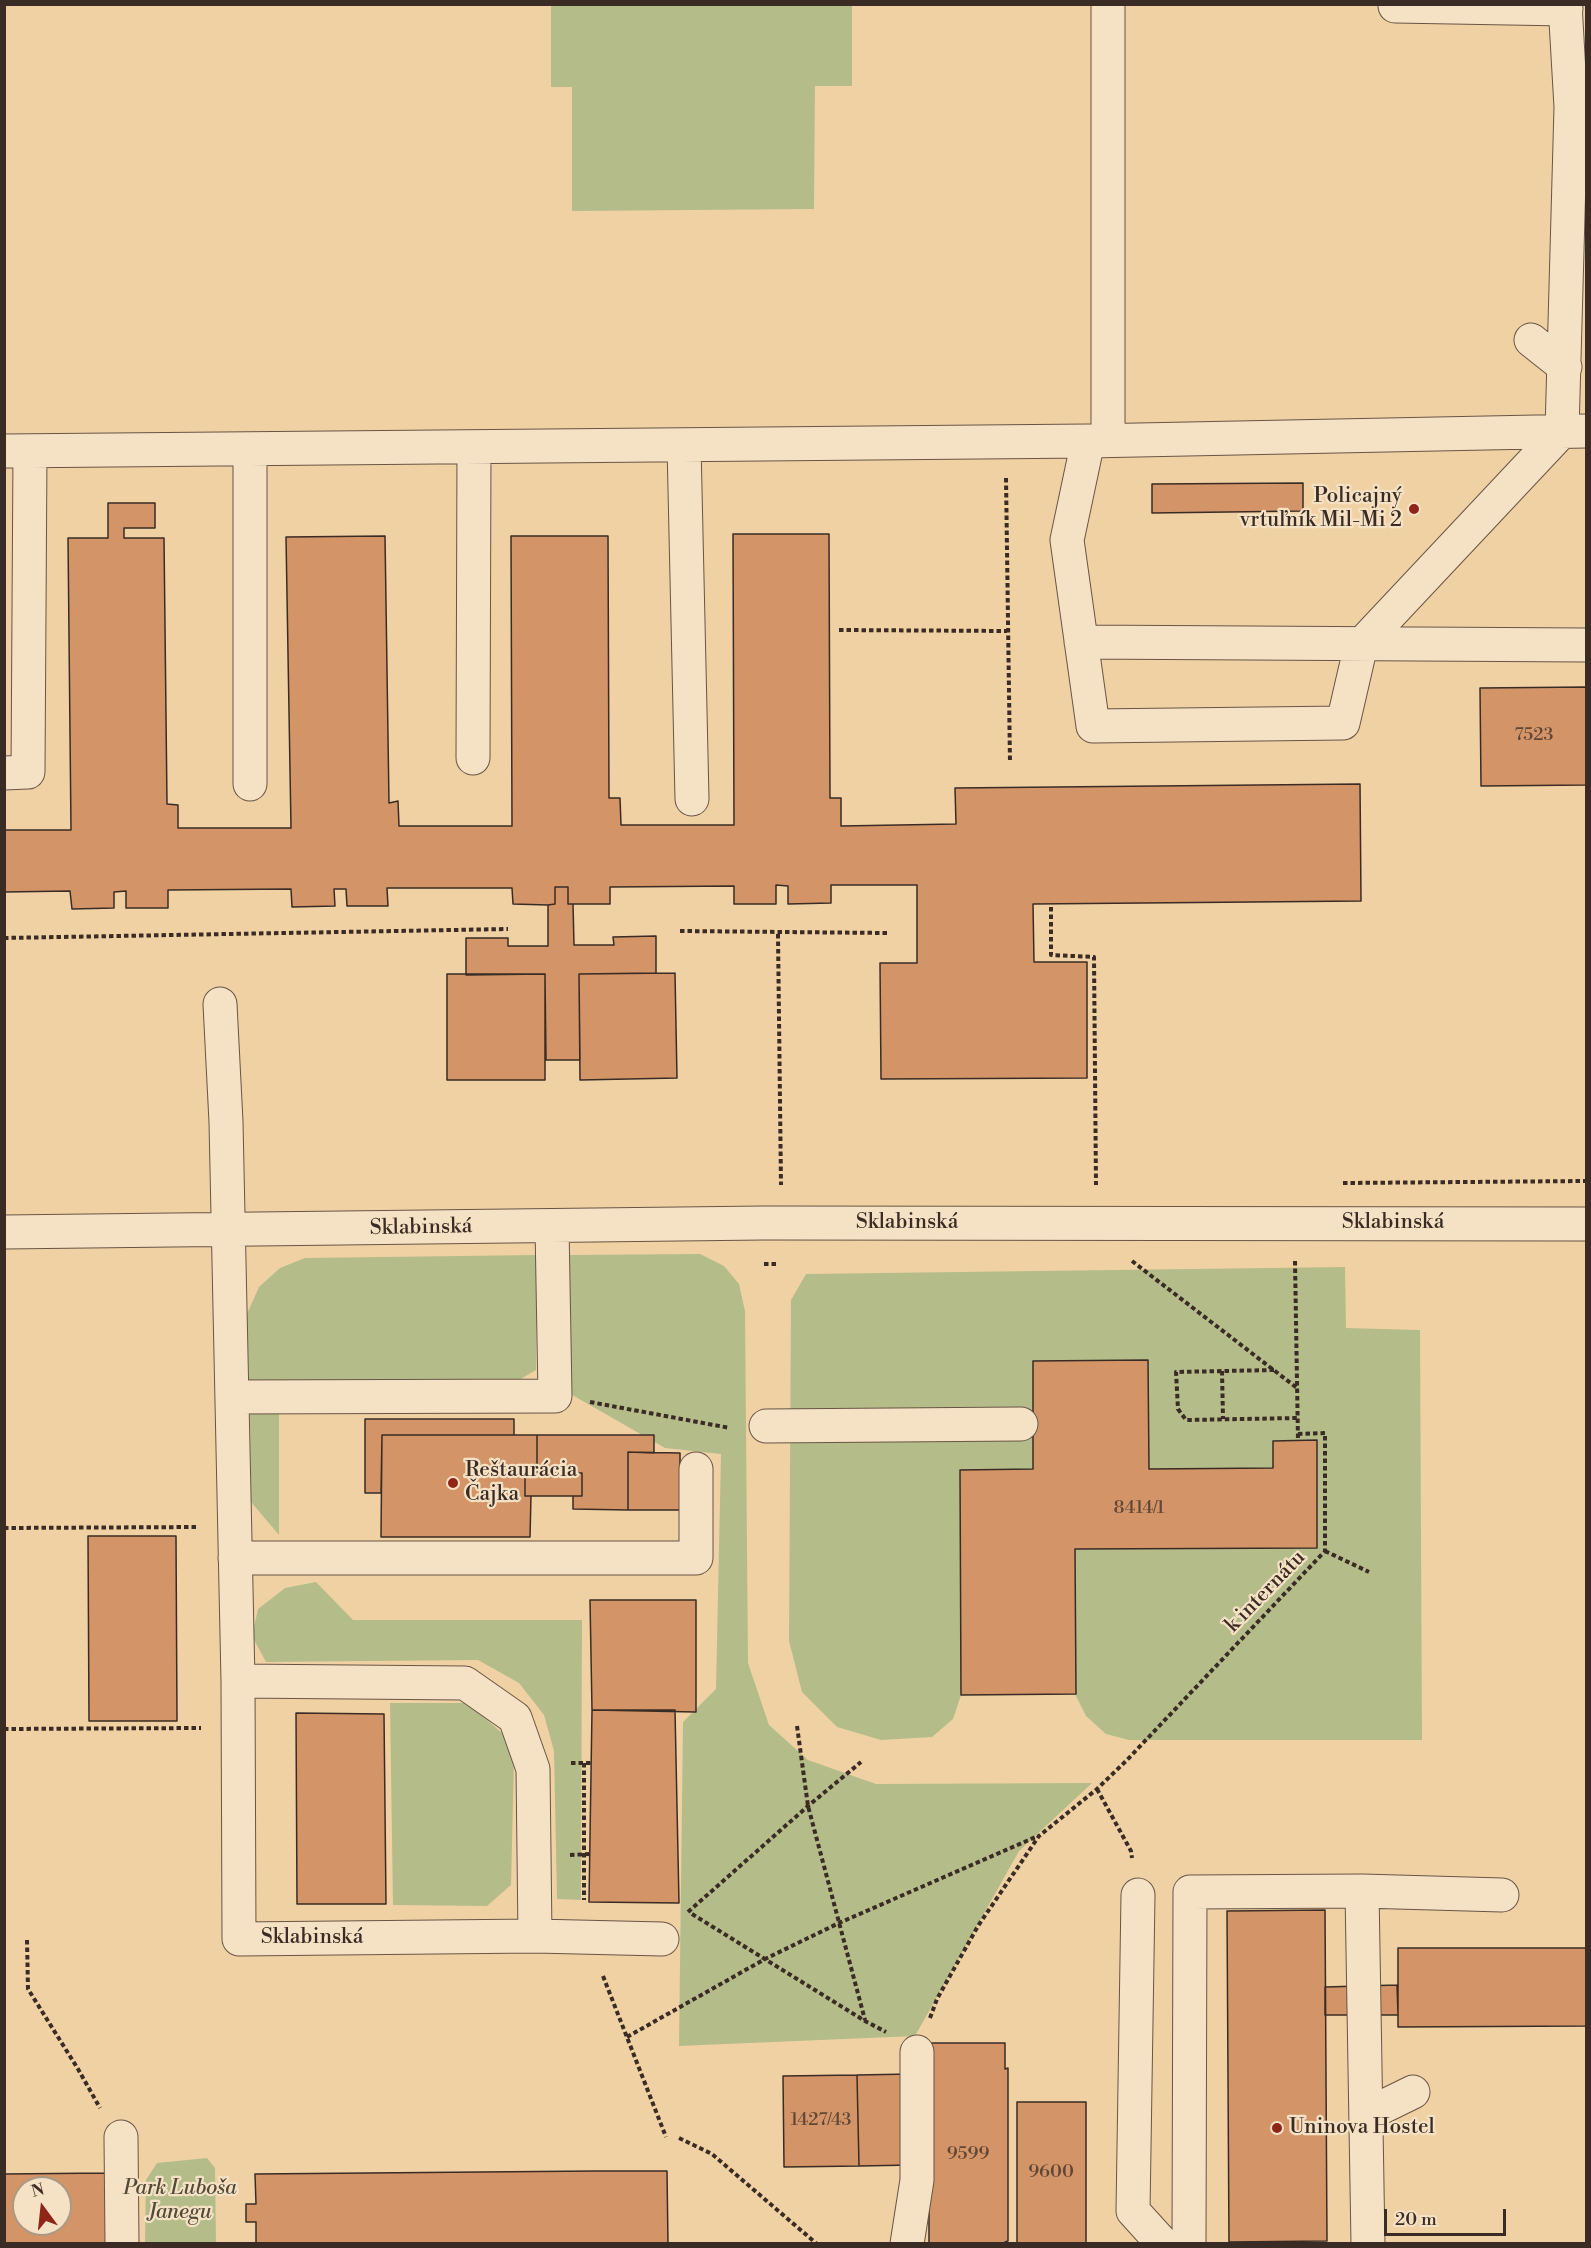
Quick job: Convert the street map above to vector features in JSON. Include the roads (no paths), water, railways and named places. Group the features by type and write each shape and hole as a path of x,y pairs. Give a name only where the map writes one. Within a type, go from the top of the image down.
{"street":[{"path":"1108,4 1098,440 1067,540 1093,726 1343,723 1361,645 1574,431"},
{"path":"1395,6 1565,7 1579,107 1565,367 1574,431"},
{"path":"1531,340 1565,367"},
{"path":"4,773 28,772 17,451 1098,440 1574,431"},
{"path":"684,445 692,799"},
{"path":"473,758 474,447"},
{"path":"250,449 250,784"},
{"path":"1081,642 1587,645"},
{"path":"220,1004 228,1231"},
{"name":"Sklabinská","path":"4,1232 763,1223 1587,1224"},
{"path":"232,1397 555,1396 552,1226"},
{"name":"Sklabinská","path":"228,1231 238,1681 239,1939 535,1936 669,1925"},
{"path":"766,1426 1021,1424"},
{"path":"235,1558 696,1558 696,1469"},
{"path":"238,1681 465,1683 515,1718 533,1768 535,1936"},
{"path":"1189,2244 1190,1892 1502,1895"},
{"path":"1362,1892 1368,2244"},
{"path":"1138,1895 1133,2211 1163,2244"},
{"path":"907,2244 917,2180 917,2052"},
{"path":"1366,2115 1413,2092"},
{"path":"113,2127 122,2244"}],"place":[{"name":"Policajný vrtuľník Mil-Mi 2","path":"1414,509"},
{"name":"Reštaurácia Čajka","path":"453,1483"},
{"name":"Uninova Hostel","path":"1277,2128"}],"park label":[{"name":"Park Luboša Janegu","path":"180,2201"}]}
